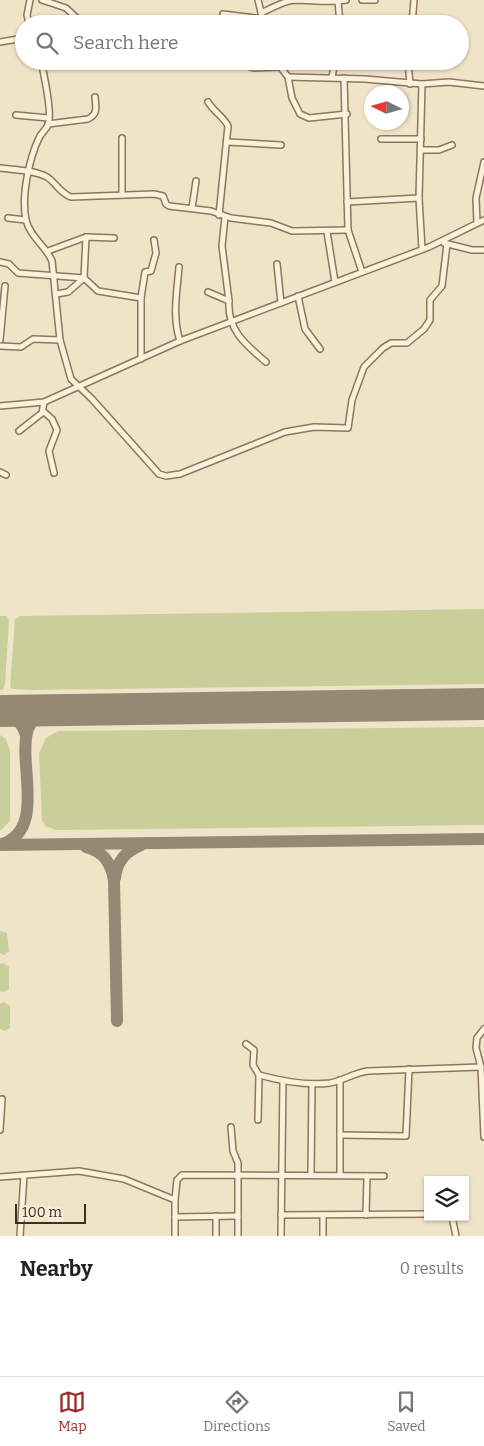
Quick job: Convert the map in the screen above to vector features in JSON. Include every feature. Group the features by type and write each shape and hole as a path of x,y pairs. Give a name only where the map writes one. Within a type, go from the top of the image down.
{"street":[{"path":"28,15 30,0"},
{"path":"42,0 66,8 73,15"},
{"path":"258,0 261,13 282,3 294,0 320,3 346,0"},
{"path":"362,0 375,0"},
{"path":"413,15 414,0"},
{"path":"338,1 339,15"},
{"path":"223,14 231,15"},
{"path":"0,42 15,40"},
{"path":"43,70 48,99 48,124 40,136 28,172 26,220 33,235 48,251 52,261 60,340 67,369 71,379 159,474 166,476 180,474 285,432 314,427 348,428 352,400 364,367 383,348 391,343 407,343 430,320 430,300 442,286 444,243"},
{"path":"281,70 288,77 292,98 303,117 346,114"},
{"path":"332,77 333,70"},
{"path":"409,70 410,84"},
{"path":"288,77 332,77 410,84 449,82 484,86"},
{"path":"344,78 348,230 362,272"},
{"path":"422,84 419,198 422,249"},
{"path":"48,124 88,119 94,116 97,112 95,97"},
{"path":"208,102 214,112 224,119 228,126 219,215"},
{"path":"16,115 48,118"},
{"path":"122,138 122,195"},
{"path":"381,139 422,139"},
{"path":"226,142 281,145"},
{"path":"421,150 439,150 452,145"},
{"path":"477,223 476,198 484,162"},
{"path":"0,168 28,172 48,178 63,194 71,197 158,195 164,196 168,206 192,208 219,215 271,223 292,231 327,232 348,230"},
{"path":"192,208 196,181"},
{"path":"347,202 419,198"},
{"path":"226,216 222,246 230,323 240,338 266,362"},
{"path":"8,218 26,220"},
{"path":"0,406 44,402 180,341 422,249 444,243 484,220"},
{"path":"327,232 335,282"},
{"path":"48,251 86,237 114,238"},
{"path":"56,294 68,292 78,286 84,278 86,237"},
{"path":"141,359 140,298 145,272 152,270 155,262 154,240"},
{"path":"444,243 472,250 484,250"},
{"path":"0,262 9,264 18,273 84,278 98,291 140,298"},
{"path":"277,264 281,303"},
{"path":"179,267 175,319 180,341"},
{"path":"0,340 5,286"},
{"path":"208,292 229,301"},
{"path":"298,296 305,329 320,349"},
{"path":"0,346 21,347 33,339 60,340"},
{"path":"18,431 43,411 44,402"},
{"path":"43,411 52,419 57,430 49,451 54,472"},
{"path":"0,472 6,475"},
{"path":"484,1030 477,1038 476,1048 481,1067 484,1137"},
{"path":"246,1044 254,1050 253,1065 259,1076 258,1120"},
{"path":"259,1076 312,1084 340,1080 353,1073 481,1067"},
{"path":"340,1135 406,1136 409,1069"},
{"path":"340,1080 340,1175"},
{"path":"281,1236 283,1081"},
{"path":"311,1174 312,1084"},
{"path":"0,1130 2,1099"},
{"path":"231,1128 233,1151 238,1163 238,1236"},
{"path":"0,1177 79,1171 124,1179 175,1200"},
{"path":"174,1236 177,1180 182,1175 311,1174 384,1176"},
{"path":"20,1236 24,1175"},
{"path":"366,1215 367,1176"},
{"path":"281,1215 424,1214"},
{"path":"322,1215 322,1236"},
{"path":"216,1216 216,1236"},
{"path":"175,1217 238,1216"},
{"path":"453,1221 456,1236"}],"green space":[{"path":"484,609 484,684 32,690 12,689 10,687 15,619 20,616"},
{"path":"0,616 7,616 9,621 3,690 0,690"},
{"path":"484,727 484,825 56,830 45,826 42,820 39,753 46,738 58,731"},
{"path":"0,735 6,739 10,750 10,821 0,831"},
{"path":"0,931 7,933 9,951 4,955 0,953"},
{"path":"4,963 9,967 9,989 4,992 0,991 0,964"},
{"path":"4,1002 10,1006 10,1028 5,1031 0,1029 0,1004"}],"taxiway":[{"path":"2,844 16,836 24,824 28,794 26,759 28,729 34,718 50,710"},
{"path":"0,711 16,719 26,735"},
{"path":"0,845 484,839"},
{"path":"115,878 120,862 126,854 141,845"},
{"path":"86,847 98,852 106,859 114,880 117,1021"}],"runway":[{"path":"0,711 484,704"}]}
